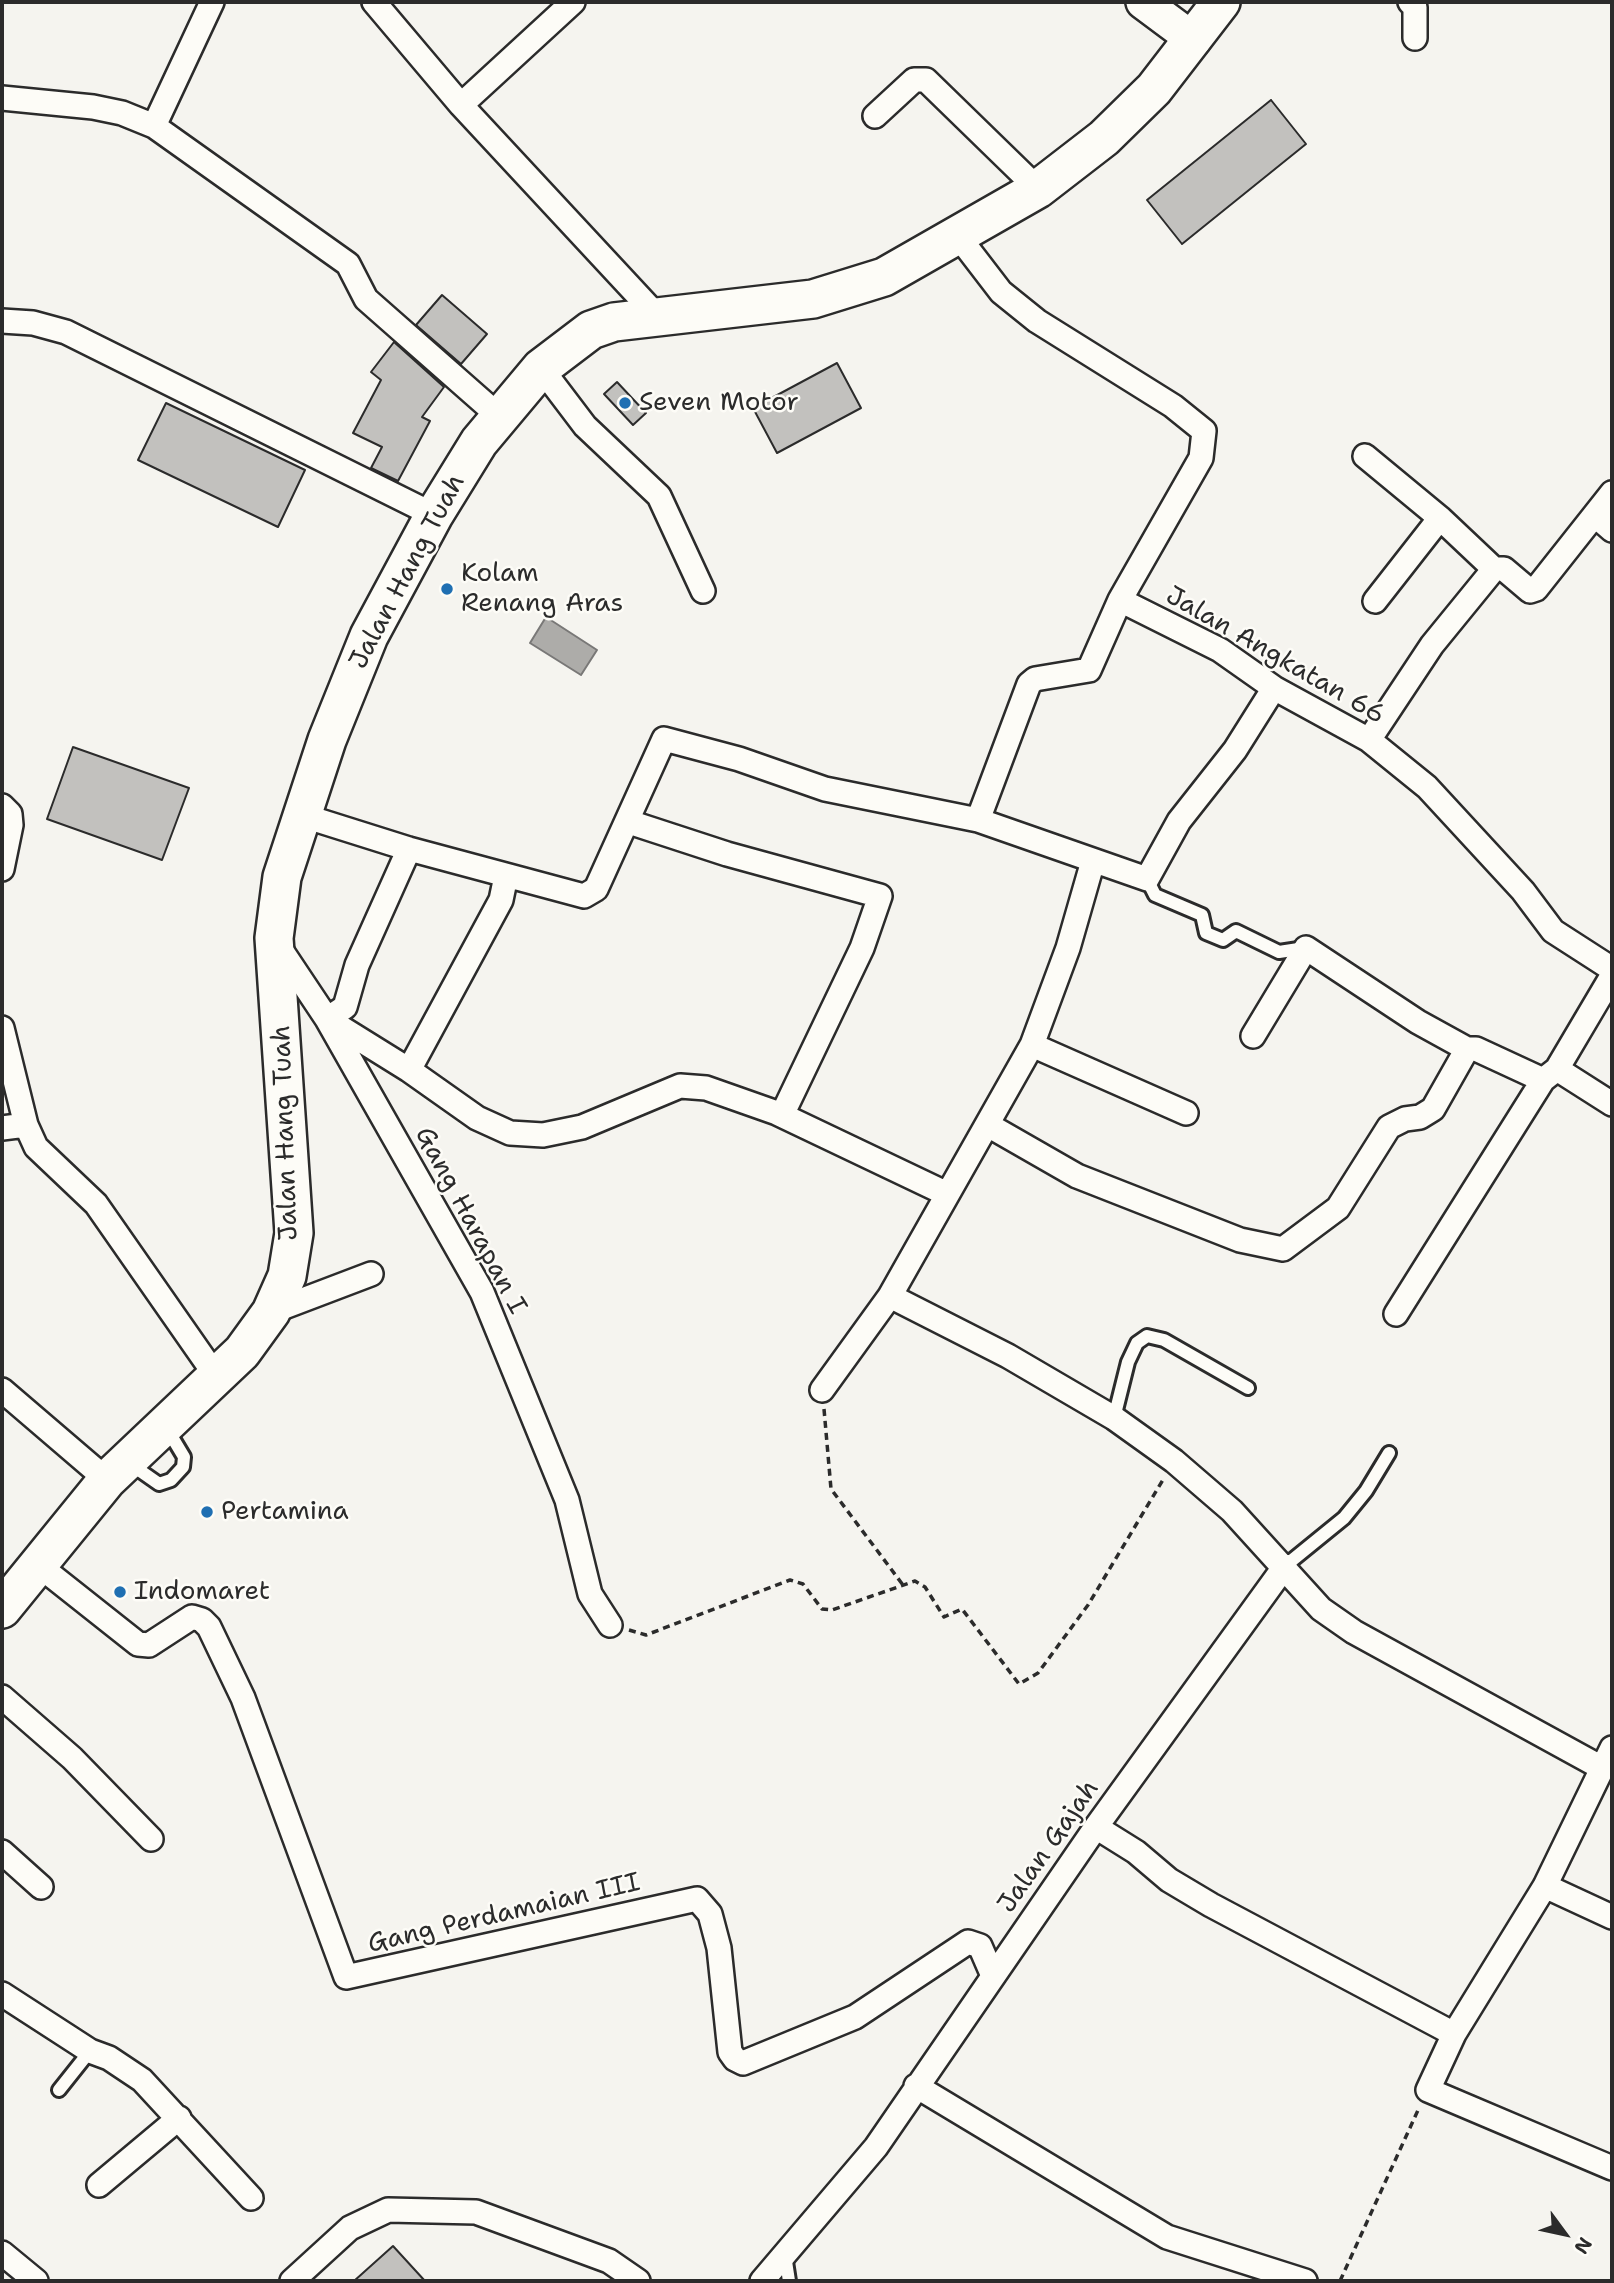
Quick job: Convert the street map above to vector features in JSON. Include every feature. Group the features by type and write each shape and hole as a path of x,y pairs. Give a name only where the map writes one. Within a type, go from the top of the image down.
{"main road":[{"name":"Jalan Hang Tuah","path":"2,1609 116,1470 242,1352 271,1312 287,1276 294,1233 274,938 282,877 301,815 369,636 434,515 479,442 541,368 591,330 614,322 813,299 884,277 1038,189 1104,138 1154,89 1221,2"}],"street":[{"path":"154,126 212,2"},
{"path":"374,2 461,105 659,318"},
{"path":"461,105 573,2"},
{"path":"1143,2 1194,40"},
{"path":"1410,2 1415,8 1415,38"},
{"path":"874,116 914,80 926,80 1038,189"},
{"path":"2,99 93,107 122,113 154,126 348,264 366,299 500,417"},
{"name":"Jalan Angkatan 66","path":"958,236 1001,292 1037,321 1173,406 1204,430 1201,458 1120,600 1220,650 1273,688 1368,740 1427,787 1523,891 1553,931 1612,969"},
{"path":"2,321 33,323 66,332 434,515"},
{"path":"541,368 585,426 659,496 703,591"},
{"path":"1364,456 1440,518 1494,569 1504,569 1530,591 1536,589 1604,523 1612,494"},
{"path":"1375,601 1440,518"},
{"path":"1368,740 1432,645 1494,569"},
{"path":"978,820 1029,684 1035,679 1089,670 1120,600"},
{"path":"301,815 409,849 584,896 597,889 664,739 739,760 825,789 978,820 1147,879 1179,821 1235,750 1273,688"},
{"path":"2,806 10,814 11,825 2,869"},
{"path":"629,822 727,854 880,896 862,948 782,1115"},
{"path":"409,849 356,965 345,1007 327,1020 409,1070 477,1118 510,1133 543,1135 582,1127 680,1086 706,1087 782,1115 947,1194"},
{"path":"822,1390 890,1296 1032,1045 1068,948 1093,861"},
{"path":"409,1070 502,900 506,876"},
{"name":"Gang Harapan I","path":"274,938 327,1020 482,1292 567,1500 590,1594 610,1625"},
{"path":"1254,1036 1306,948 1418,1022 1467,1049 1476,1049 1550,1075 1612,1104"},
{"path":"1396,1314 1612,976"},
{"path":"2,1028 26,1125 36,1147 96,1204 120,1234 216,1376"},
{"path":"1032,1045 1186,1113"},
{"path":"988,1125 1077,1176 1240,1240 1283,1249 1338,1208 1389,1127 1405,1119 1420,1116 1433,1108 1467,1049"},
{"path":"2,1128 26,1125"},
{"path":"271,1312 371,1274"},
{"path":"890,1296 1008,1356 1114,1418 1174,1461 1232,1511 1285,1566 1321,1609 1354,1632 1607,1758 1545,1886 1454,2034 1428,2090 1612,2168"},
{"path":"2,1390 116,1470"},
{"name":"Gang Perdamaian III","path":"37,1564 138,1644 149,1645 192,1617 202,1620 209,1627 243,1699 346,1977 697,1899 710,1914 719,1948 730,2052 735,2059 743,2063 855,2017 968,1942 979,1946 993,1976"},
{"name":"Jalan Gajah","path":"762,2281 876,2147 1096,1826 1285,1566"},
{"path":"2,1698 72,1758 151,1839"},
{"path":"1096,1826 1136,1852 1169,1880 1211,1905 1454,2034"},
{"path":"2,1852 41,1886"},
{"path":"1545,1886 1612,1917"},
{"path":"2,1994 90,2052 109,2058 142,2080 251,2198"},
{"path":"916,2086 1167,2237 1305,2281"},
{"path":"100,2185 180,2119"},
{"path":"292,2281 349,2228 388,2210 476,2212 609,2261 638,2281"},
{"path":"2,2253 36,2281"}],"lane":[{"path":"1147,879 1155,895 1202,915 1206,933 1223,940 1236,931 1279,952 1306,948"},
{"path":"1114,1418 1128,1362 1137,1343 1147,1336 1164,1340 1248,1388"},
{"name":"Jalan Gajah","path":"1285,1566 1344,1518 1366,1491 1389,1453"},
{"path":"59,2090 90,2052"},
{"path":"785,2254 789,2281"}],"path":[{"path":"822,1390 831,1489 903,1585"},
{"path":"610,1625 646,1636 790,1580 803,1584 822,1609 832,1610 915,1581 925,1587 944,1617 961,1609 1019,1684 1038,1673 1088,1605 1174,1461"},
{"path":"1340,2281 1428,2090"}],"shaded area":[{"path":"546,617 597,650 581,675 530,643"}],"building":[{"path":"1271,100 1306,144 1182,244 1147,200"},
{"path":"442,295 487,334 461,364 416,325"},
{"path":"394,342 444,387 422,417 430,421 398,481 371,468 382,447 353,433 381,380 371,372"},
{"path":"837,363 861,408 777,453 753,408"},
{"name":"Seven Motor","path":"617,382 646,413 633,425 604,394"},
{"path":"166,403 305,470 278,527 138,460"},
{"path":"73,747 189,788 162,860 47,819"},
{"path":"393,2246 425,2281 354,2281"}],"place":[{"name":"Seven Motor","path":"625,403"},
{"name":"Kolam Renang Aras","path":"447,589"},
{"name":"Pertamina","path":"207,1512"},
{"name":"Indomaret","path":"120,1592"}]}
